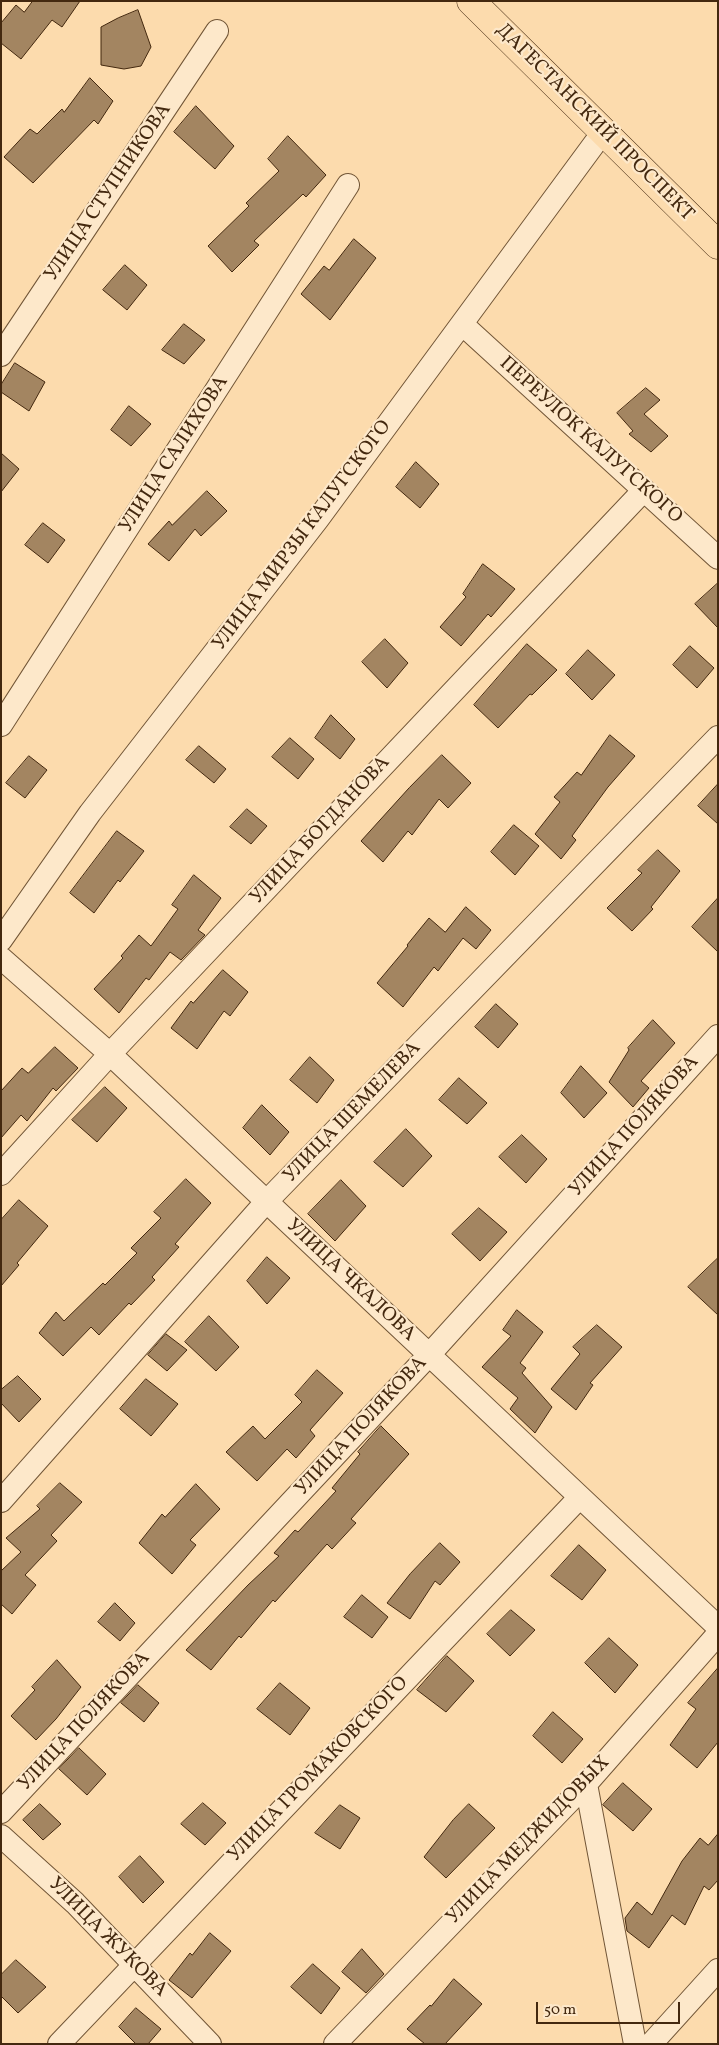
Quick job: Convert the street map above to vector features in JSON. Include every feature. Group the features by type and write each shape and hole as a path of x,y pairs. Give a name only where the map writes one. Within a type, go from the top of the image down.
{"highway":[{"name":"ДАГЕСТАНСКИЙ ПРОСПЕКТ","path":"471,1 718,245"}],"street":[{"name":"УЛИЦА СТУПНИКОВА","path":"1,355 217,31"},
{"name":"УЛИЦА МИРЗЫ КАЛУГСКОГО","path":"1,940 90,813 318,519 603,132"},
{"name":"УЛИЦА САЛИХОВА","path":"1,725 348,185"},
{"name":"ПЕРЕУЛОК КАЛУГСКОГО","path":"462,324 718,558"},
{"name":"УЛИЦА БОГДАНОВА","path":"1,1174 110,1054 644,490"},
{"name":"УЛИЦА ШЕМЕЛЕВА","path":"1,1501 266,1202 718,737"},
{"name":"УЛИЦА ЧКАЛОВА","path":"1,958 110,1054 718,1627"},
{"name":"УЛИЦА ПОЛЯКОВА","path":"1,1812 429,1355 718,1036"},
{"name":"УЛИЦА ГРОМАКОВСКОГО","path":"59,2044 580,1497"},
{"name":"УЛИЦА МЕДЖИДОВЫХ","path":"335,2044 586,1784 718,1634"},
{"path":"586,1784 634,2044"},
{"name":"УЛИЦА ЖУКОВА","path":"1,1836 75,1903 210,2044"},
{"path":"651,2044 718,1970"}],"building":[{"path":"33,1 80,1 62,27 52,20 21,59 1,43 1,23 16,5 24,12"},
{"path":"138,10 151,47 141,66 124,69 101,65 101,27"},
{"path":"90,78 113,101 98,124 94,120 33,183 4,157 30,129 37,134 62,109 64,112"},
{"path":"196,106 234,146 215,169 174,132"},
{"path":"288,136 326,175 306,197 303,194 254,241 259,245 232,272 208,246 249,206 246,203 279,171 268,159"},
{"path":"354,239 376,258 330,320 301,294 324,266 329,270"},
{"path":"125,265 147,285 127,310 103,290"},
{"path":"184,324 205,340 184,364 162,350"},
{"path":"15,363 45,382 29,411 1,392 1,385"},
{"path":"646,388 660,400 644,414 668,436 651,452 629,434 633,431 617,413"},
{"path":"129,406 151,424 131,446 111,430"},
{"path":"1,453 19,469 1,492"},
{"path":"416,462 439,484 420,508 396,487"},
{"path":"207,491 227,511 201,536 195,529 169,561 148,544 169,521 172,525"},
{"path":"43,523 65,540 48,563 25,545"},
{"path":"483,564 515,589 491,617 488,614 461,646 440,627 466,597 463,594"},
{"path":"718,583 718,628 695,604"},
{"path":"385,639 408,663 387,688 362,662"},
{"path":"527,644 557,670 532,695 530,694 498,728 474,705"},
{"path":"690,646 714,668 697,688 673,665"},
{"path":"588,650 615,675 592,700 566,674"},
{"path":"331,715 355,739 340,759 315,738"},
{"path":"610,735 635,756 608,787 572,836 576,840 561,859 535,834 560,802 554,797 577,772 581,775"},
{"path":"290,738 314,759 298,779 272,757"},
{"path":"199,746 226,769 214,783 186,760"},
{"path":"442,755 471,783 448,808 439,799 412,835 408,831 383,862 361,841"},
{"path":"29,756 47,770 25,798 6,783"},
{"path":"718,784 718,824 698,806"},
{"path":"247,809 267,826 251,844 230,827"},
{"path":"514,825 539,846 515,875 491,852"},
{"path":"117,831 144,851 120,882 118,880 94,913 70,893"},
{"path":"658,850 680,871 651,907 653,909 632,931 607,908 642,873 638,870"},
{"path":"194,875 221,898 198,930 205,935 181,960 170,952 149,980 146,978 119,1013 94,989 123,958 121,956 139,935 151,946 178,909 172,905"},
{"path":"718,898 718,952 692,927"},
{"path":"466,907 491,930 476,949 463,938 438,971 434,967 403,1007 377,983 429,918 445,932"},
{"path":"223,970 248,992 230,1016 224,1011 197,1049 171,1028 191,1001 193,1003"},
{"path":"496,1004 518,1024 498,1048 475,1027"},
{"path":"653,1020 675,1043 641,1081 649,1088 633,1107 609,1082 629,1050 628,1048"},
{"path":"55,1047 78,1068 56,1091 53,1088 27,1121 21,1115 1,1138 1,1091 22,1068 28,1073"},
{"path":"310,1057 334,1080 317,1103 290,1080"},
{"path":"581,1066 607,1093 584,1118 561,1093"},
{"path":"459,1078 487,1103 467,1124 439,1100"},
{"path":"105,1087 127,1108 97,1142 72,1120"},
{"path":"262,1105 289,1132 270,1155 243,1128"},
{"path":"406,1129 432,1156 403,1187 374,1162"},
{"path":"522,1135 547,1159 526,1183 499,1157"},
{"path":"186,1179 211,1203 175,1244 179,1247 152,1277 155,1280 131,1305 129,1303 99,1335 91,1327 63,1356 39,1333 56,1312 64,1321 103,1283 105,1285 137,1253 131,1248 161,1218 154,1212"},
{"path":"341,1180 366,1206 335,1241 308,1214"},
{"path":"19,1200 48,1226 17,1263 19,1265 1,1286 1,1220"},
{"path":"479,1208 507,1232 480,1261 452,1234"},
{"path":"267,1257 290,1278 267,1304 247,1281"},
{"path":"718,1258 718,1315 688,1287"},
{"path":"517,1310 543,1332 520,1363 526,1368 522,1373 552,1407 535,1433 510,1409 518,1398 482,1367 511,1336 503,1330"},
{"path":"209,1316 239,1347 216,1371 185,1342"},
{"path":"597,1325 622,1347 590,1383 593,1385 576,1410 551,1389 580,1354 573,1347"},
{"path":"166,1334 187,1350 167,1371 148,1355"},
{"path":"317,1370 343,1393 310,1430 315,1436 296,1458 287,1449 257,1481 226,1452 253,1426 265,1439 302,1402 295,1395"},
{"path":"18,1376 41,1399 19,1422 1,1403 1,1390"},
{"path":"146,1379 178,1404 151,1436 120,1409"},
{"path":"381,1426 409,1454 351,1519 356,1523 332,1549 327,1544 275,1602 273,1600 241,1638 239,1636 211,1670 186,1650 248,1585 279,1556 274,1553 295,1530 298,1532 336,1491 332,1488 360,1454 358,1452"},
{"path":"60,1483 82,1502 51,1535 57,1541 25,1575 36,1585 12,1614 1,1604 1,1571 21,1552 6,1538 40,1509 37,1506"},
{"path":"196,1484 220,1509 190,1540 196,1545 172,1574 139,1543 162,1514 165,1517"},
{"path":"440,1543 460,1562 440,1585 435,1581 410,1619 387,1603 410,1574"},
{"path":"579,1545 606,1570 582,1600 551,1576"},
{"path":"362,1595 388,1617 372,1638 344,1617"},
{"path":"115,1603 135,1623 120,1641 98,1622"},
{"path":"511,1610 535,1630 510,1656 487,1634"},
{"path":"609,1638 638,1665 615,1693 585,1663"},
{"path":"447,1656 474,1681 446,1712 417,1690"},
{"path":"57,1660 81,1687 56,1719 36,1740 11,1716 35,1690 32,1687"},
{"path":"718,1668 718,1742 697,1768 670,1745 696,1709 688,1703"},
{"path":"280,1683 310,1708 290,1735 257,1709"},
{"path":"138,1685 159,1703 144,1722 121,1703"},
{"path":"553,1712 583,1739 562,1763 533,1736"},
{"path":"79,1748 106,1774 87,1795 59,1769"},
{"path":"623,1783 652,1809 633,1831 603,1805"},
{"path":"203,1803 226,1823 205,1845 181,1824"},
{"path":"40,1804 61,1824 43,1840 23,1820"},
{"path":"469,1804 495,1828 446,1878 424,1857 453,1820"},
{"path":"340,1805 360,1818 340,1849 315,1833"},
{"path":"718,1834 718,1880 709,1890 704,1886 685,1925 672,1915 649,1948 627,1931 625,1918 637,1902 652,1915 682,1861 700,1838 708,1845"},
{"path":"140,1856 164,1882 143,1903 119,1877"},
{"path":"210,1933 231,1951 192,1998 169,1980 190,1953 192,1955"},
{"path":"362,1949 384,1974 366,1993 342,1972"},
{"path":"16,1960 46,1987 18,2013 1,1996 1,1975"},
{"path":"313,1964 340,1988 321,2014 291,1987"},
{"path":"454,1979 482,2004 445,2044 425,2044 407,2029 431,2006"},
{"path":"136,2008 161,2029 148,2044 136,2044 119,2027"}]}
